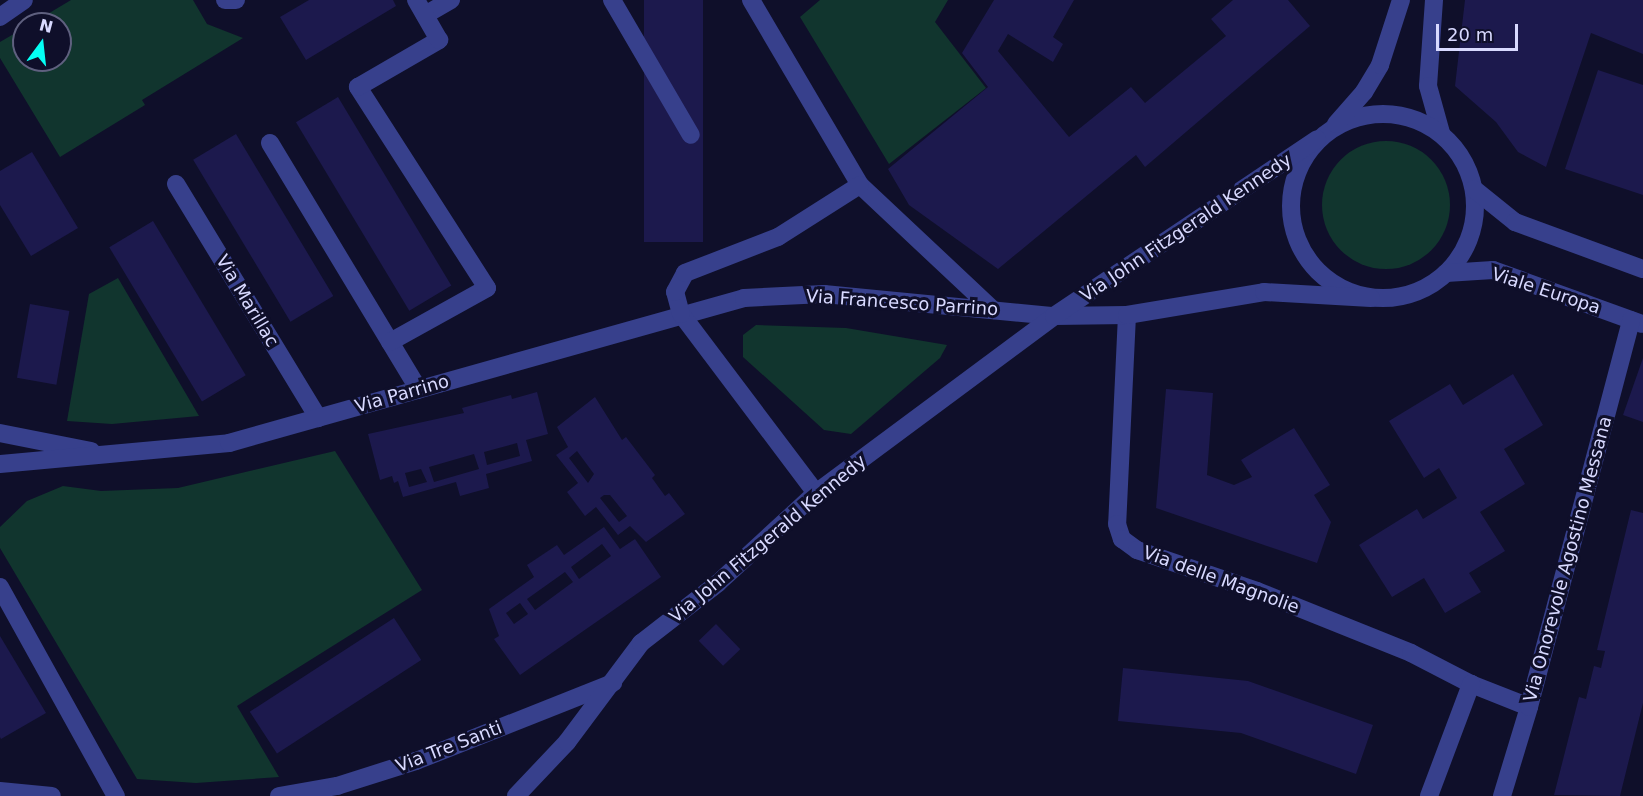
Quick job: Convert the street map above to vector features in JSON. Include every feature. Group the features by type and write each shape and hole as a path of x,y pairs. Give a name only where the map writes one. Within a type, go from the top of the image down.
{"street":[{"path":"0,17 24,0"},
{"path":"390,342 487,288 358,87 439,40 420,8 451,0"},
{"path":"612,0 691,135"},
{"path":"751,0 860,185 993,310"},
{"path":"1333,127 1360,116 1388,113 1416,119 1441,133 1463,158 1474,189 1472,230 1465,249 1446,273 1415,292 1398,298 1371,298 1342,290 1318,273 1300,249 1291,221 1291,191 1300,163 1317,140 1333,127 1364,92 1380,64 1401,0"},
{"path":"1434,0 1428,86 1441,133"},
{"name":"Via John Fitzgerald Kennedy","path":"516,796 567,742 615,682 641,643 718,583 816,493 1054,316 1317,140"},
{"path":"270,143 419,390"},
{"name":"Via Marillac","path":"176,184 318,418"},
{"path":"816,493 681,314 675,292 685,273 778,237 860,185"},
{"path":"1474,189 1515,222 1643,269"},
{"name":"Viale Europa","path":"1446,273 1492,270 1637,322"},
{"name":"Via John Fitzgerald Kennedy","path":"1054,316 1127,315 1264,292 1371,298"},
{"name":"Via Francesco Parrino","path":"681,314 744,298 824,294 1054,316"},
{"name":"Via Parrino","path":"0,464 119,456 229,443 681,314"},
{"name":"Via delle Magnolie","path":"1127,315 1117,524 1122,539 1137,550 1257,591 1411,653 1471,684 1529,707"},
{"name":"Via Onorevole Agostino Messana","path":"1502,796 1637,322"},
{"name":"Via Parrino","path":"0,433 119,456"},
{"path":"0,587 116,796"},
{"name":"Via Tre Santi","path":"279,796 337,786 416,761 615,682"},
{"path":"1429,796 1471,684"},
{"path":"0,791 52,796"}],"green space":[{"path":"71,0 193,0 207,24 243,38 142,100 145,105 60,157 0,58 0,42 12,35 12,72 72,72 72,12 51,12"},
{"path":"820,0 948,0 935,22 986,88 889,164 800,17"},
{"path":"1386,141 1410,146 1431,160 1445,181 1450,205 1445,229 1431,250 1410,264 1386,269 1362,264 1341,250 1327,229 1322,205 1327,181 1341,160 1362,146"},
{"path":"118,278 199,416 112,424 67,421 89,294"},
{"path":"756,325 846,328 947,345 940,358 851,434 824,430 743,357 743,335"},
{"path":"335,451 422,590 237,706 279,777 196,783 137,779 0,548 0,527 27,501 63,486 101,491 178,488"}],"building":[{"path":"309,0 393,0 396,6 306,60 280,17"},
{"path":"644,0 703,0 703,242 644,242"},
{"path":"994,0 1074,0 1053,37 1063,44 1053,62 1008,34 998,51 1069,137 1131,87 1145,103 1226,36 1211,19 1233,0 1288,0 1310,26 1145,167 1136,155 998,269 909,205 888,169 988,87 962,53"},
{"path":"1465,0 1643,0 1643,54 1591,33 1546,167 1518,152 1496,122 1455,86"},
{"path":"1598,70 1643,85 1643,195 1565,169"},
{"path":"338,97 451,286 409,311 296,122"},
{"path":"236,134 333,296 290,322 193,160"},
{"path":"32,152 78,228 31,256 0,205 0,171"},
{"path":"153,221 246,375 202,402 109,247"},
{"path":"30,304 69,311 56,385 17,378"},
{"path":"1643,358 1643,422 1623,415"},
{"path":"1513,374 1543,425 1504,449 1525,484 1480,512 1505,551 1469,573 1481,592 1445,613 1424,578 1392,597 1359,545 1417,509 1423,519 1457,498 1439,468 1424,478 1389,421 1450,384 1463,405"},
{"path":"1166,389 1213,393 1207,475 1234,485 1252,477 1241,460 1294,428 1330,485 1314,495 1331,522 1317,563 1156,508"},
{"path":"537,392 548,434 526,440 532,461 486,474 489,488 460,496 456,482 403,497 398,481 394,483 392,476 380,480 368,434 464,413 462,408 511,395 512,399","holes":["517,443 520,456 487,465 484,452","474,454 479,469 434,482 429,467","421,469 427,482 409,487 405,473"]},
{"path":"595,397 622,440 626,437 655,475 652,478 665,496 669,493 685,514 646,542 630,526 618,535 596,507 585,516 567,492 578,483 556,455 568,447 557,427","holes":["577,451 594,474 588,483 569,458","610,495 627,516 619,522 600,498"]},
{"path":"1631,510 1643,513 1643,703 1620,796 1554,795 1579,697 1586,699 1594,666 1601,668 1605,651 1597,650"},
{"path":"604,527 620,549 635,539 661,577 520,675 494,639 499,636 489,609 534,577 527,565 557,545 564,555","holes":["602,544 611,556 579,579 571,567","565,572 573,582 535,610 527,599","520,603 528,614 514,624 506,613"]},
{"path":"394,618 421,660 277,754 250,712"},
{"path":"716,624 740,649 723,666 699,641"},
{"path":"0,636 46,713 1,739 0,737"},
{"path":"1123,668 1248,681 1373,725 1356,774 1241,733 1118,721"}]}
